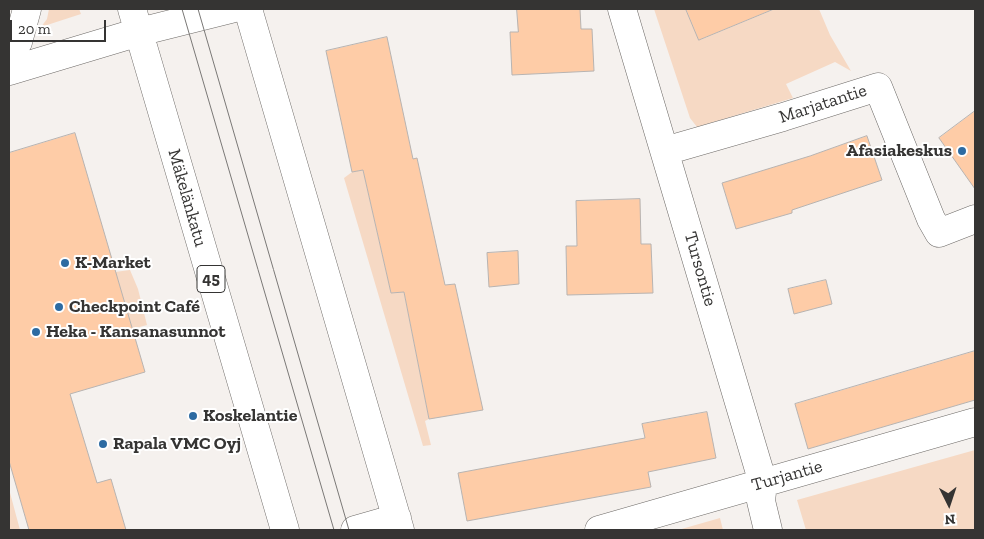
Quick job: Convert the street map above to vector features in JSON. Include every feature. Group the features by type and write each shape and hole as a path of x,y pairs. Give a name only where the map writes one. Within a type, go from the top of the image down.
{"main road":[{"path":"9,56 18,42 28,9"},
{"path":"9,71 136,20 231,9"},
{"path":"248,9 399,524 355,530"},
{"name":"Tursontie","path":"622,9 763,483 761,501 768,530"},
{"name":"Mäkelänkatu","path":"136,20 285,530"},
{"name":"Marjatantie","path":"665,151 878,87 931,219 939,233 975,219"},
{"name":"Turjantie","path":"598,530 975,422"}],"shaded area":[{"path":"49,9 79,9 81,14 41,27 47,19"},
{"path":"654,9 686,9 700,40 775,9 819,9 830,35 851,71 835,62 786,84 793,98 697,127 690,118"},
{"path":"363,170 391,293 404,292 429,419 425,421 431,445 423,446 344,178 352,172"},
{"path":"130,270 138,289 147,325 132,329 115,272"},
{"path":"975,450 975,530 806,530 797,500"},
{"path":"9,489 20,530 9,530"},
{"path":"720,518 723,530 678,530"}],"building":[{"path":"517,9 580,9 581,29 592,29 594,71 512,75 510,32 518,32"},
{"path":"686,9 774,9 699,40"},
{"path":"387,37 413,159 417,158 445,285 455,284 483,410 429,419 404,292 391,293 363,170 352,172 326,51"},
{"name":"Afasiakeskus","path":"975,111 975,189 939,138"},
{"path":"75,133 145,372 70,394 97,483 111,479 126,530 29,530 9,461 9,153"},
{"path":"867,136 882,180 792,210 792,213 736,229 722,183"},
{"path":"640,199 641,244 651,244 653,293 567,295 566,246 577,246 576,201"},
{"path":"518,251 519,284 489,287 487,253"},
{"path":"826,280 832,304 794,314 788,289"},
{"path":"975,351 975,400 808,449 795,404"},
{"path":"707,412 716,458 648,472 651,487 467,521 458,473 645,438 642,424"}],"tram line":[{"path":"182,9 334,530"},
{"path":"198,9 349,530"}],"place":[{"name":"Afasiakeskus","path":"962,151"},
{"name":"K-Market","path":"65,263"},
{"name":"Checkpoint Café","path":"59,307"},
{"name":"Heka - Kansanasunnot","path":"36,332"},
{"name":"Koskelantie","path":"193,416"},
{"name":"Rapala VMC Oyj","path":"103,444"}]}
